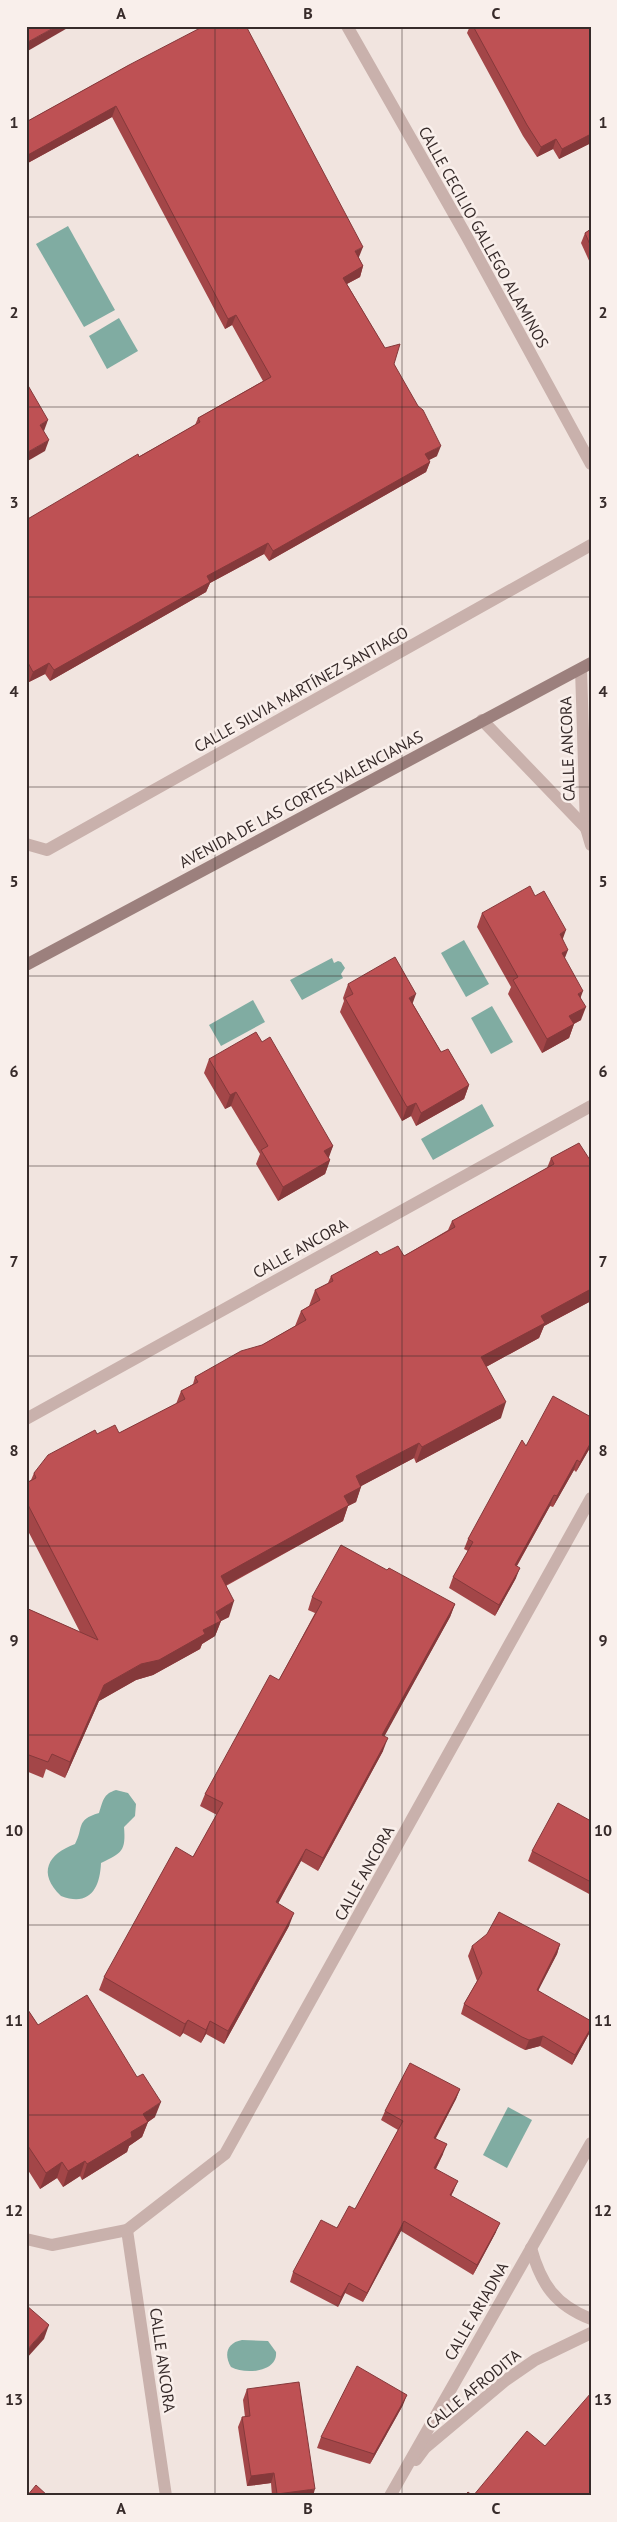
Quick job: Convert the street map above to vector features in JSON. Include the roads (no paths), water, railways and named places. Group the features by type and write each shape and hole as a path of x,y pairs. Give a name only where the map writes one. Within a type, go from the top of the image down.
{"main road":[{"name":"AVENIDA DE LAS CORTES VALENCIANAS","path":"26,965 586,666"}],"street":[{"name":"CALLE CECILIO GALLEGO ALAMINOS","path":"347,26 467,237 591,464"},
{"name":"CALLE SILVIA MARTÍNEZ SANTIAGO","path":"26,844 47,850 591,545"},
{"name":"CALLE ANCORA","path":"586,666 586,828 591,845"},
{"name":"CALLE ANCORA","path":"482,720 586,828"},
{"name":"CALLE ANCORA","path":"26,1419 591,1106"},
{"name":"CALLE ANCORA","path":"26,2240 52,2245 127,2230 225,2154 591,1498"},
{"name":"CALLE ARIADNA","path":"390,2494 591,2143"},
{"name":"CALLE ANCORA","path":"127,2230 166,2496"},
{"path":"531,2248 537,2271 550,2292 568,2308 591,2319"},
{"name":"CALLE AFRODITA","path":"390,2494 425,2448 506,2380 535,2360 591,2333"}],"water":[{"path":"68,226 115,310 84,327 36,244"},
{"path":"119,318 138,351 107,369 89,336"},
{"path":"464,940 489,984 466,997 441,953"},
{"path":"332,958 334,963 341,962 345,968 341,974 343,978 302,1000 290,980"},
{"path":"253,1000 265,1022 221,1046 209,1025"},
{"path":"492,1006 513,1042 491,1054 471,1018"},
{"path":"482,1104 494,1126 433,1160 421,1139"},
{"path":"116,1790 128,1793 136,1804 135,1816 124,1827 124,1841 121,1850 114,1857 101,1863 96,1887 86,1897 71,1899 61,1896 49,1880 49,1865 52,1859 58,1853 75,1844 83,1822 99,1813 106,1796"},
{"path":"508,2107 532,2120 507,2168 483,2155"},
{"path":"242,2340 268,2341 276,2352 272,2364 266,2368 252,2371 231,2367 227,2354 228,2350 233,2344"}]}
